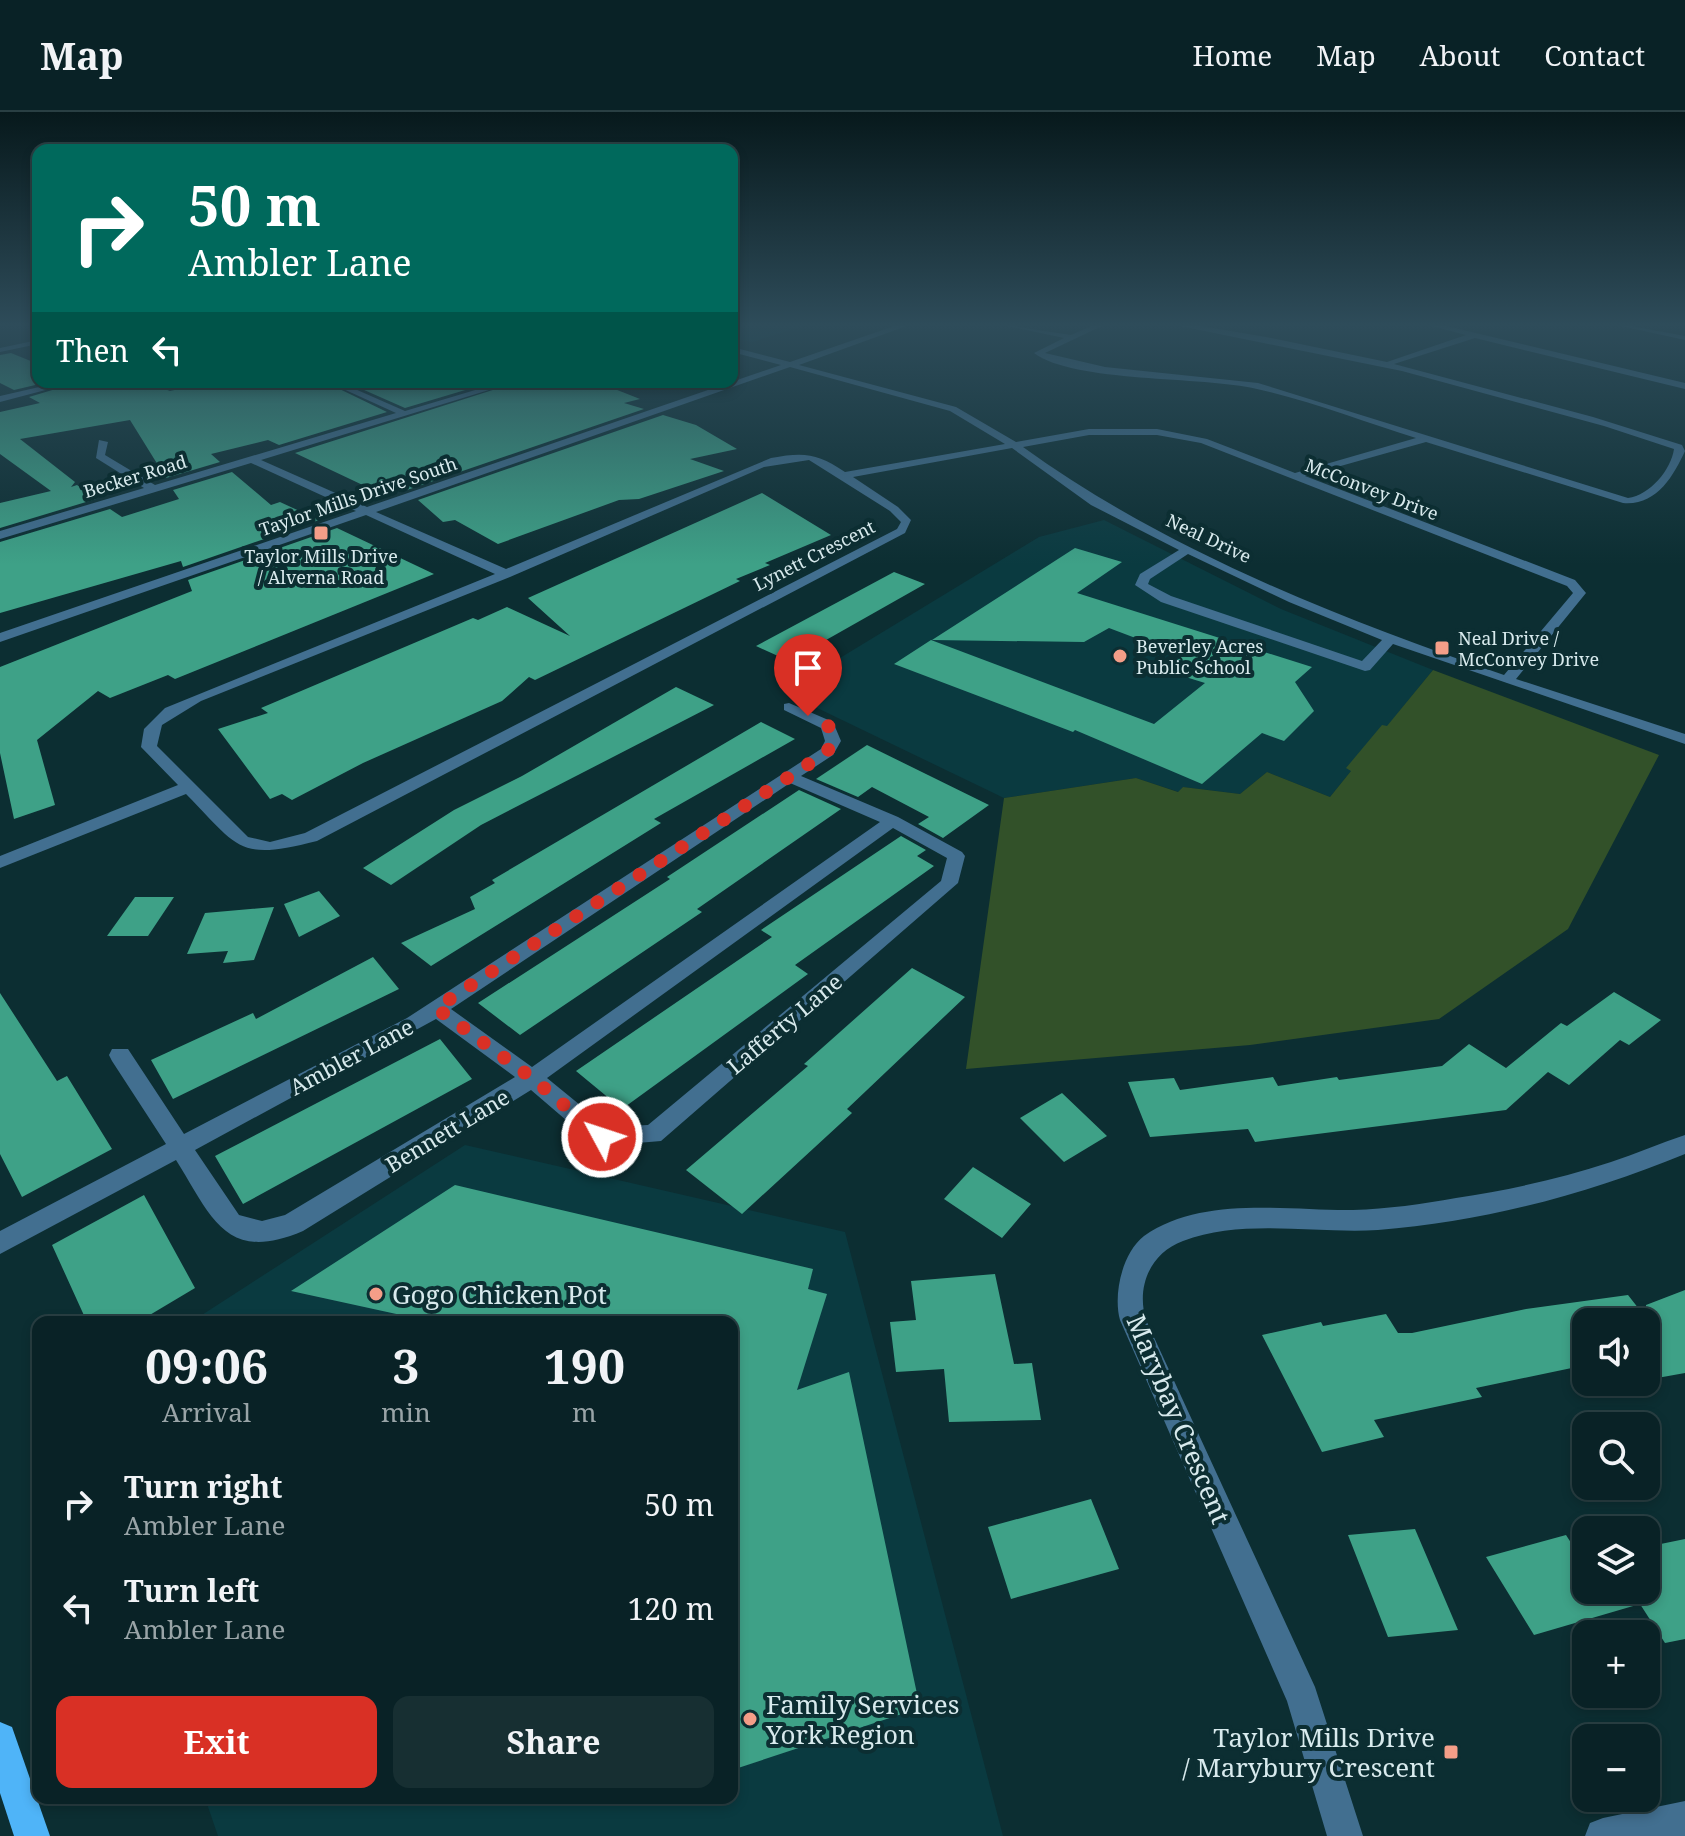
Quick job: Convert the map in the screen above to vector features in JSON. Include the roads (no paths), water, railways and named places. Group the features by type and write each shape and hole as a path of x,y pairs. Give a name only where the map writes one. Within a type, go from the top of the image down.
{"main road":[{"path":"0,1739 32,1836"}],"street":[{"path":"383,404 405,414"},
{"name":"Becker Road","path":"0,535 437,404"},
{"name":"Taylor Mills Drive South","path":"0,638 678,404"},
{"name":"Neal Drive","path":"943,404 966,414 1084,496 1285,596 1391,639 1685,739"},
{"path":"1318,404 1627,501 1636,501 1654,492 1680,451 1669,444 1533,404"},
{"name":"McConvey Drive","path":"844,475 1011,444 1109,430 1157,432 1204,441 1571,583 1580,593 1508,680"},
{"path":"1292,477 1428,438"},
{"path":"103,442 100,456 153,489"},
{"path":"250,459 506,574"},
{"name":"Lynett Crescent","path":"819,459 844,475 902,516 907,522 901,531 332,828 285,845 254,845 234,834 191,786 149,747 148,732 153,722 196,698 506,574 775,460 819,459"},
{"path":"1668,472 1685,475"},
{"path":"1188,549 1144,577 1141,585 1166,599 1365,667 1391,639"},
{"name":"Ambler Lane","path":"0,1243 436,1008 827,752 833,741 828,725 789,707"},
{"name":"Lafferty Lane","path":"436,1008 532,1078 602,1137 653,1134 949,883 956,856 892,821 787,776"},
{"path":"0,862 191,786"},
{"name":"Bennett Lane","path":"120,1055 230,1223 247,1231 275,1230 299,1221 532,1078 892,821"},
{"name":"Marybay Crescent","path":"1345,1836 1303,1699 1143,1345 1130,1305 1140,1260 1154,1244 1189,1228 1223,1220 1319,1222 1380,1219 1533,1194 1634,1166 1685,1144"},
{"path":"1603,1836 1685,1819"}],"place":[{"name":"Taylor Mills Drive / Alverna Road","path":"321,533"},
{"name":"Neal Drive / McConvey Drive","path":"1442,648"},
{"name":"Beverley Acres Public School","path":"1120,656"},
{"name":"Gogo Chicken Pot","path":"376,1294"},
{"name":"Family Services York Region","path":"750,1719"},
{"name":"Taylor Mills Drive / Marybury Crescent","path":"1451,1752"}]}
